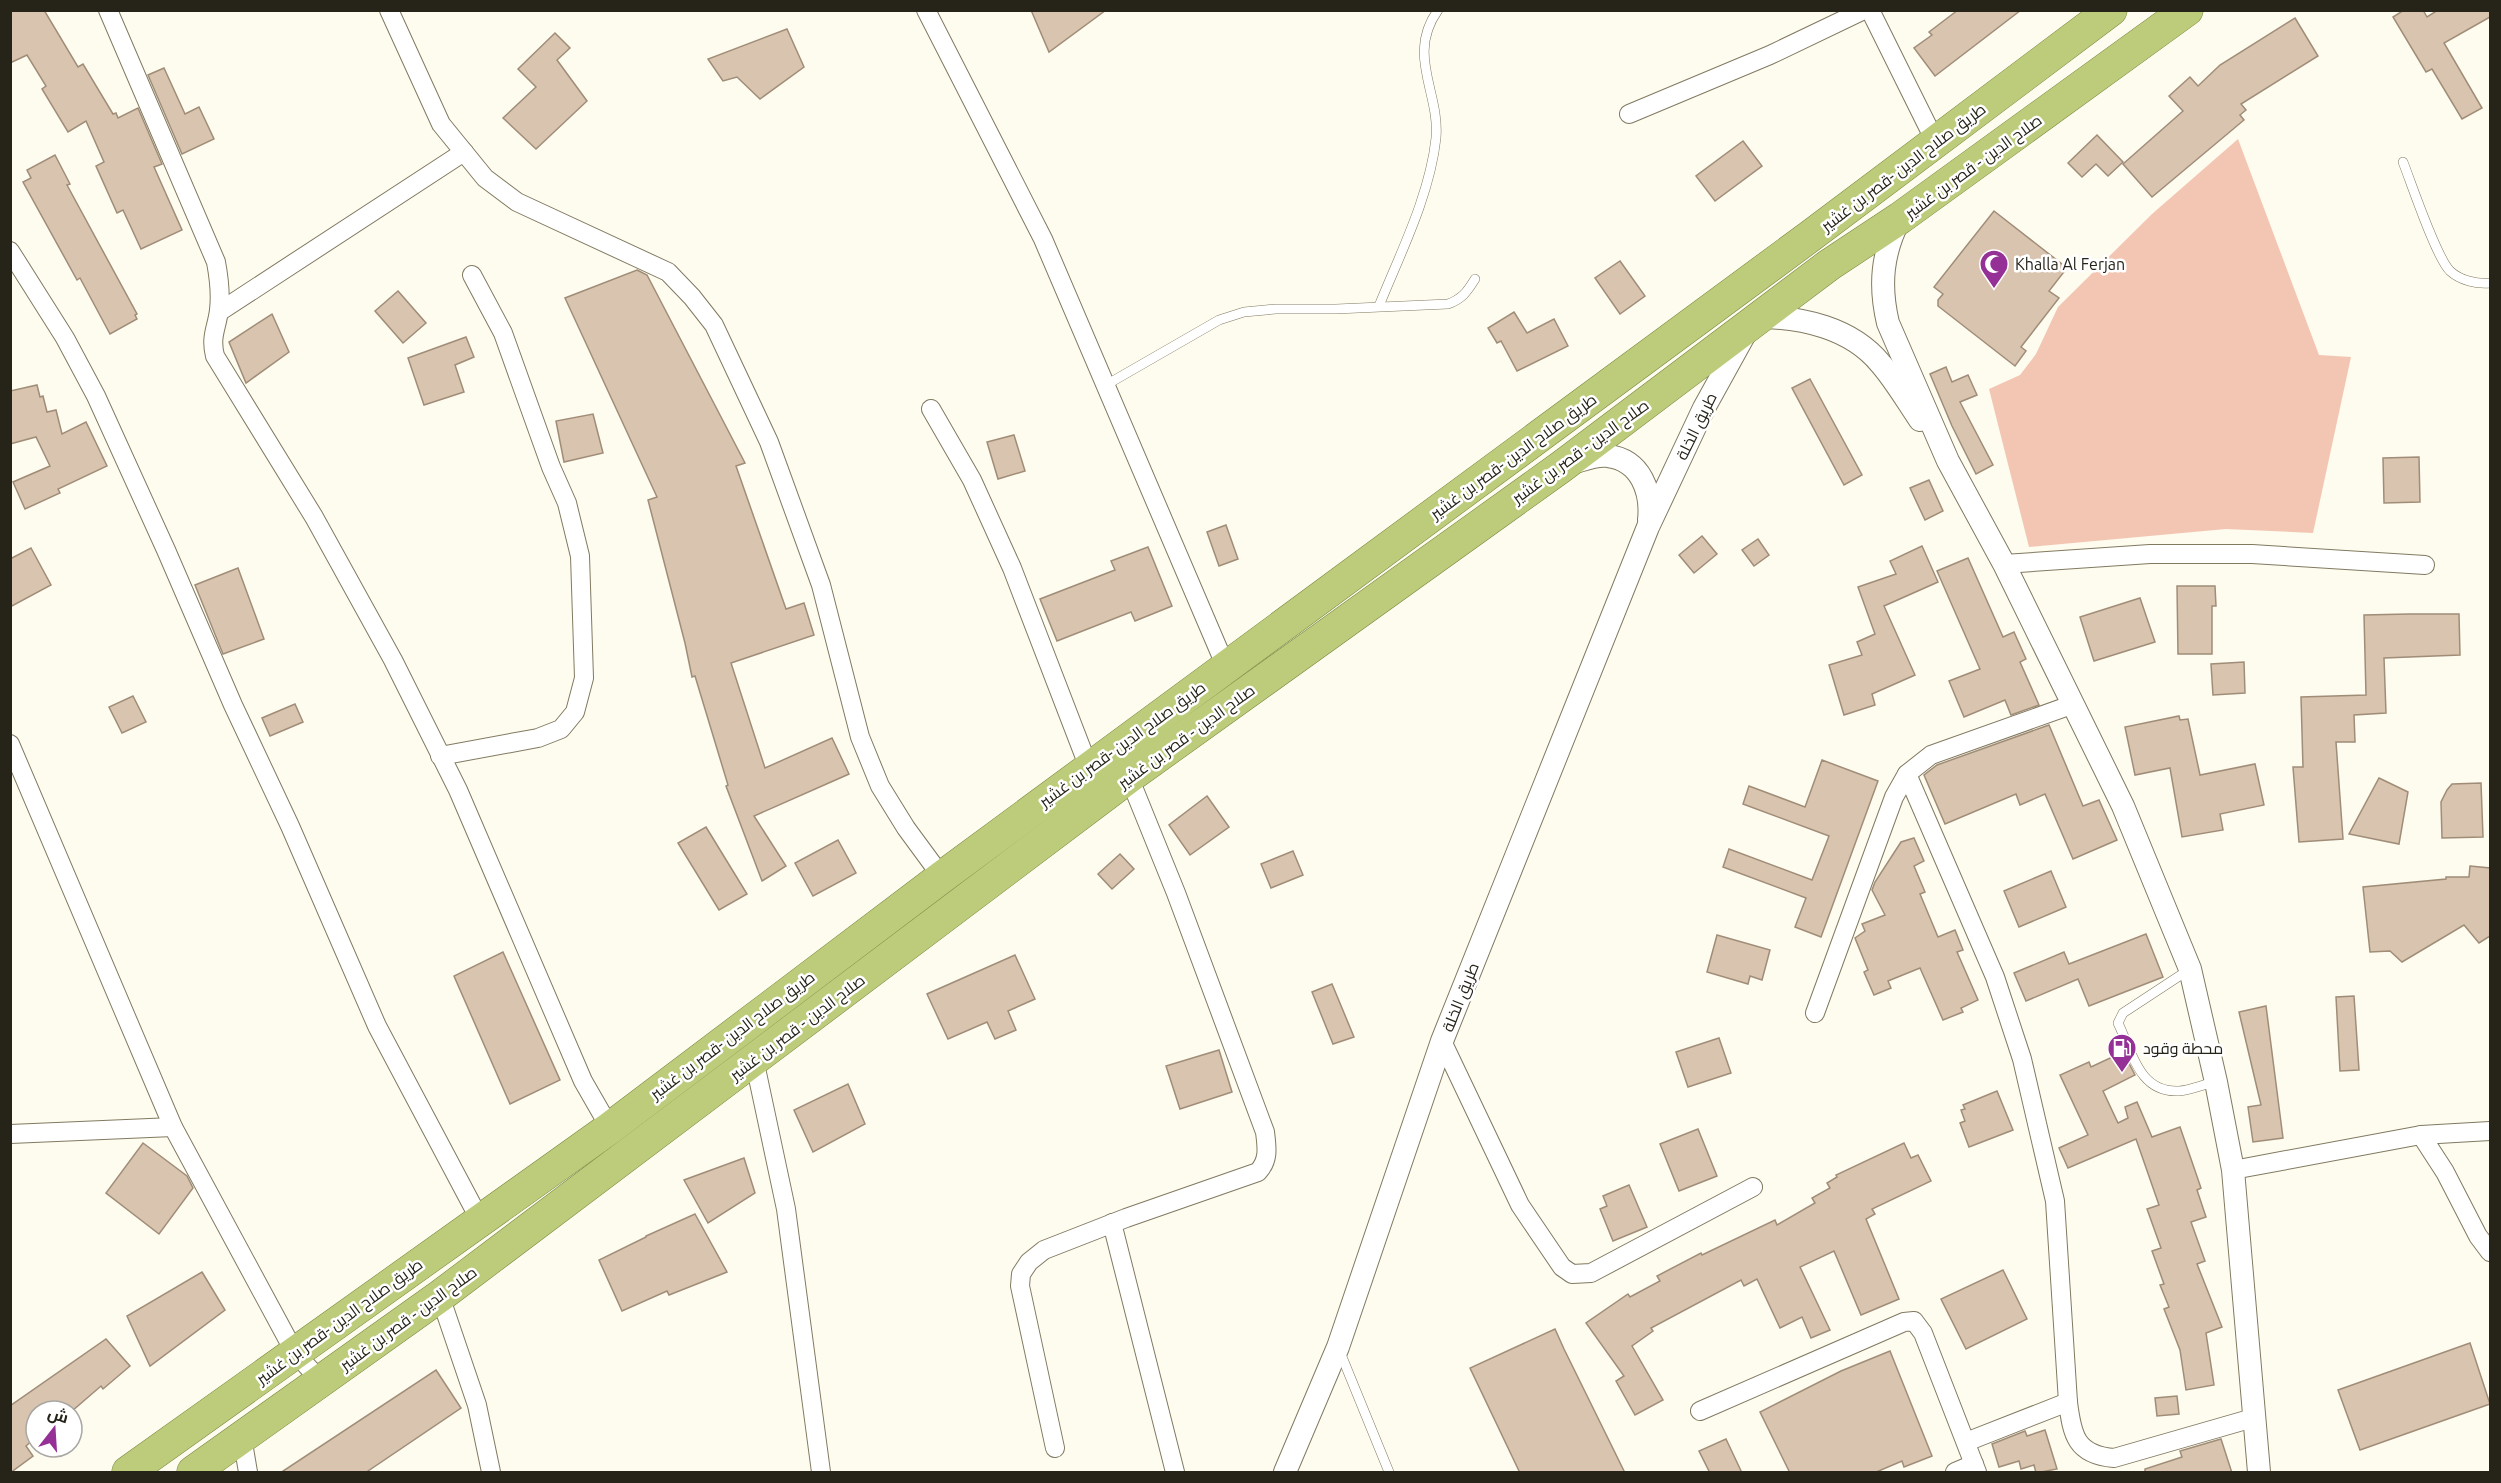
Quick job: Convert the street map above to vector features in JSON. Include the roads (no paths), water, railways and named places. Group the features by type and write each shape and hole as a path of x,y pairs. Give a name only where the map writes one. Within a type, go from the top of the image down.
{"highway":[{"name":"طريق صلاح الدين -قصر بن غشير","path":"128,1473 610,1128 942,877 1936,143 2111,10"},
{"name":"صلاح الدين - قصر بن غشير","path":"193,1473 440,1296 1129,777 1561,467 1829,265 1900,218 2187,10"}],"street":[{"path":"108,10 216,262 220,286 219,312 212,343 215,356 314,517 393,660 440,756 584,1081 610,1128"},
{"path":"389,10 441,124 485,178 517,202 668,272 714,325 769,442 817,574 860,737 880,786 906,828 942,877"},
{"path":"926,10 1043,239 1226,667"},
{"path":"1629,114 1770,55 1864,10"},
{"path":"1870,10 1936,143"},
{"path":"219,312 464,152"},
{"path":"1900,218 1890,238 1884,258 1883,302 1888,323 1948,461 2004,564 2123,806 2190,969 2233,1170 2259,1473"},
{"path":"10,251 65,338 96,396 233,705 290,826 377,1026 480,1220"},
{"path":"440,756 538,738 561,729 575,712 584,678 580,556 567,503 551,467 503,333 472,275"},
{"path":"1754,322 1797,319 1815,323 1842,334 1866,350 1880,362 1948,461"},
{"name":"طريق الخلة","path":"1285,1473 1338,1347 1442,1041 1648,527 1704,408 1754,322"},
{"path":"931,409 972,480 1012,568 1089,768"},
{"name":"طريق الخلة","path":"1561,467 1608,455 1624,461 1638,472 1647,487 1650,504 1648,527"},
{"path":"2004,564 2151,554 2252,554 2425,565"},
{"path":"1815,1013 1894,797 1907,774 1931,755 2074,704"},
{"path":"10,744 15,765 173,1127 295,1353 320,1380"},
{"path":"1907,774 1995,977 2022,1059 2055,1201 2068,1402 2074,1435 2083,1448 2092,1454 2114,1458 2253,1418"},
{"path":"1055,1448 1020,1286 1021,1274 1029,1262 1044,1250 1112,1223 1258,1172 1265,1164 1267,1154 1265,1132 1176,893 1129,777"},
{"path":"1442,1041 1520,1205 1562,1267 1572,1274 1592,1273 1753,1187"},
{"path":"754,1059 786,1209 821,1473"},
{"path":"10,1134 173,1127"},
{"path":"2233,1170 2421,1135 2490,1131"},
{"path":"2421,1135 2445,1172 2478,1236 2490,1252"},
{"path":"1112,1223 1175,1473"},
{"path":"440,1296 477,1405 491,1473"},
{"path":"1700,1411 1904,1322 1914,1321 1923,1333 1976,1468 1955,1473"},
{"path":"1966,1442 2068,1402"},
{"path":"242,1437 248,1473"}],"lane":[{"path":"1379,306 1431,171 1436,136 1423,49 1428,27 1438,10"},
{"path":"2403,162 2440,255 2450,271 2463,279 2477,283 2490,283"},
{"path":"1106,385 1220,320 1244,312 1448,304 1459,300 1475,279"},
{"path":"2190,969 2123,1013 2118,1023 2145,1080 2158,1088 2179,1091 2216,1082"},
{"path":"1338,1347 1389,1473"}],"place":[{"name":"Khalla Al Ferjan","path":"1994,290"},
{"name":"محطة وقود","path":"2122,1074"}]}
